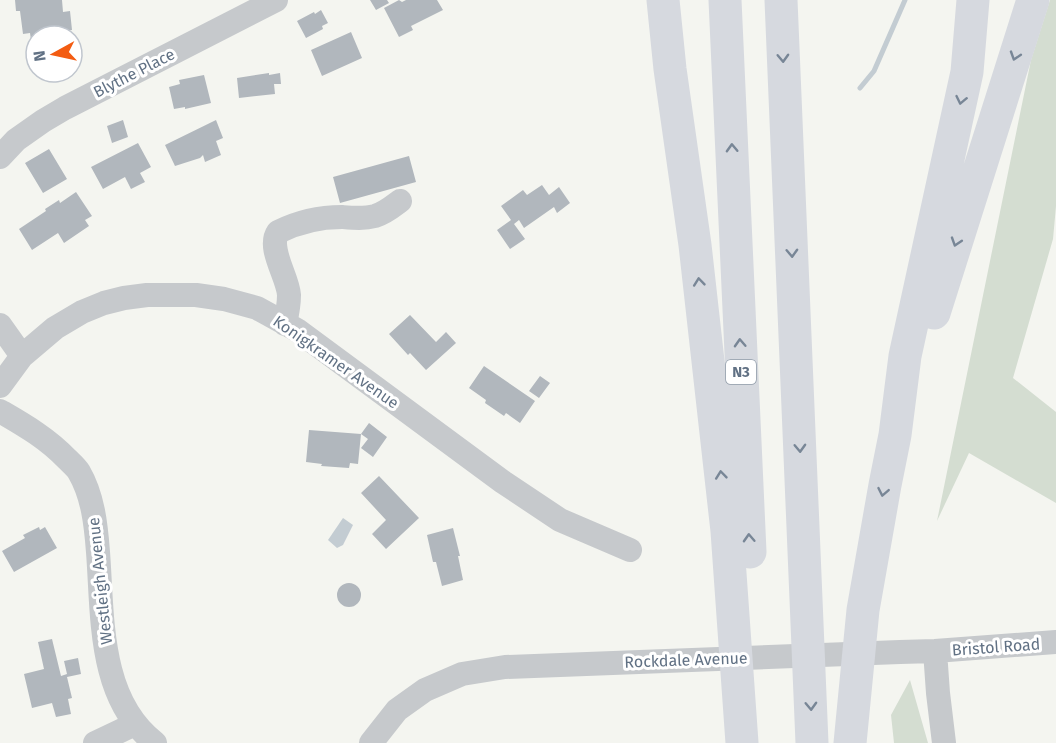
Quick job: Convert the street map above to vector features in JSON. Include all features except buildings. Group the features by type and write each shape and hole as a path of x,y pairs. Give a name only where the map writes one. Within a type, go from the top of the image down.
{"highway":[{"path":"654,0 670,69"},
{"path":"663,0 670,69 695,245 727,531 742,743"},
{"name":"N3","path":"725,0 758,743"},
{"path":"781,0 812,743"},
{"path":"850,743 863,610 895,435 905,356 967,72 973,0"},
{"path":"895,435 1033,0"}],"street":[{"name":"Blythe Place","path":"0,157 16,140 65,108 276,0"},
{"path":"285,324 289,296 286,280 276,254 274,240 278,232 294,224 324,218 374,216 383,213 400,201"},
{"name":"Konigkramer Avenue","path":"0,386 22,356 55,328 82,312 104,303 147,295 196,295 224,299 257,308 297,330 503,482 560,520 630,550"},
{"path":"0,325 22,356"},
{"name":"Westleigh Avenue","path":"0,411 38,434 78,471 91,500 97,533 109,670 119,698 135,724 155,743"},
{"name":"Bristol Road","path":"935,651 1056,642"},
{"path":"935,651 944,743"},
{"name":"Rockdale Avenue","path":"371,743 397,710 425,690 462,674 504,667 935,651"},
{"path":"95,743 135,724"}],"shaded area":[{"path":"1050,0 1056,0 1056,206 1053,239 1013,378 1056,412 1056,503 969,453 937,521 1031,60"},
{"path":"343,518 353,525 343,545 337,548 328,540"},
{"path":"910,680 928,743 894,743 891,715"}],"waterway":[{"path":"860,88 874,71 905,0"}]}
